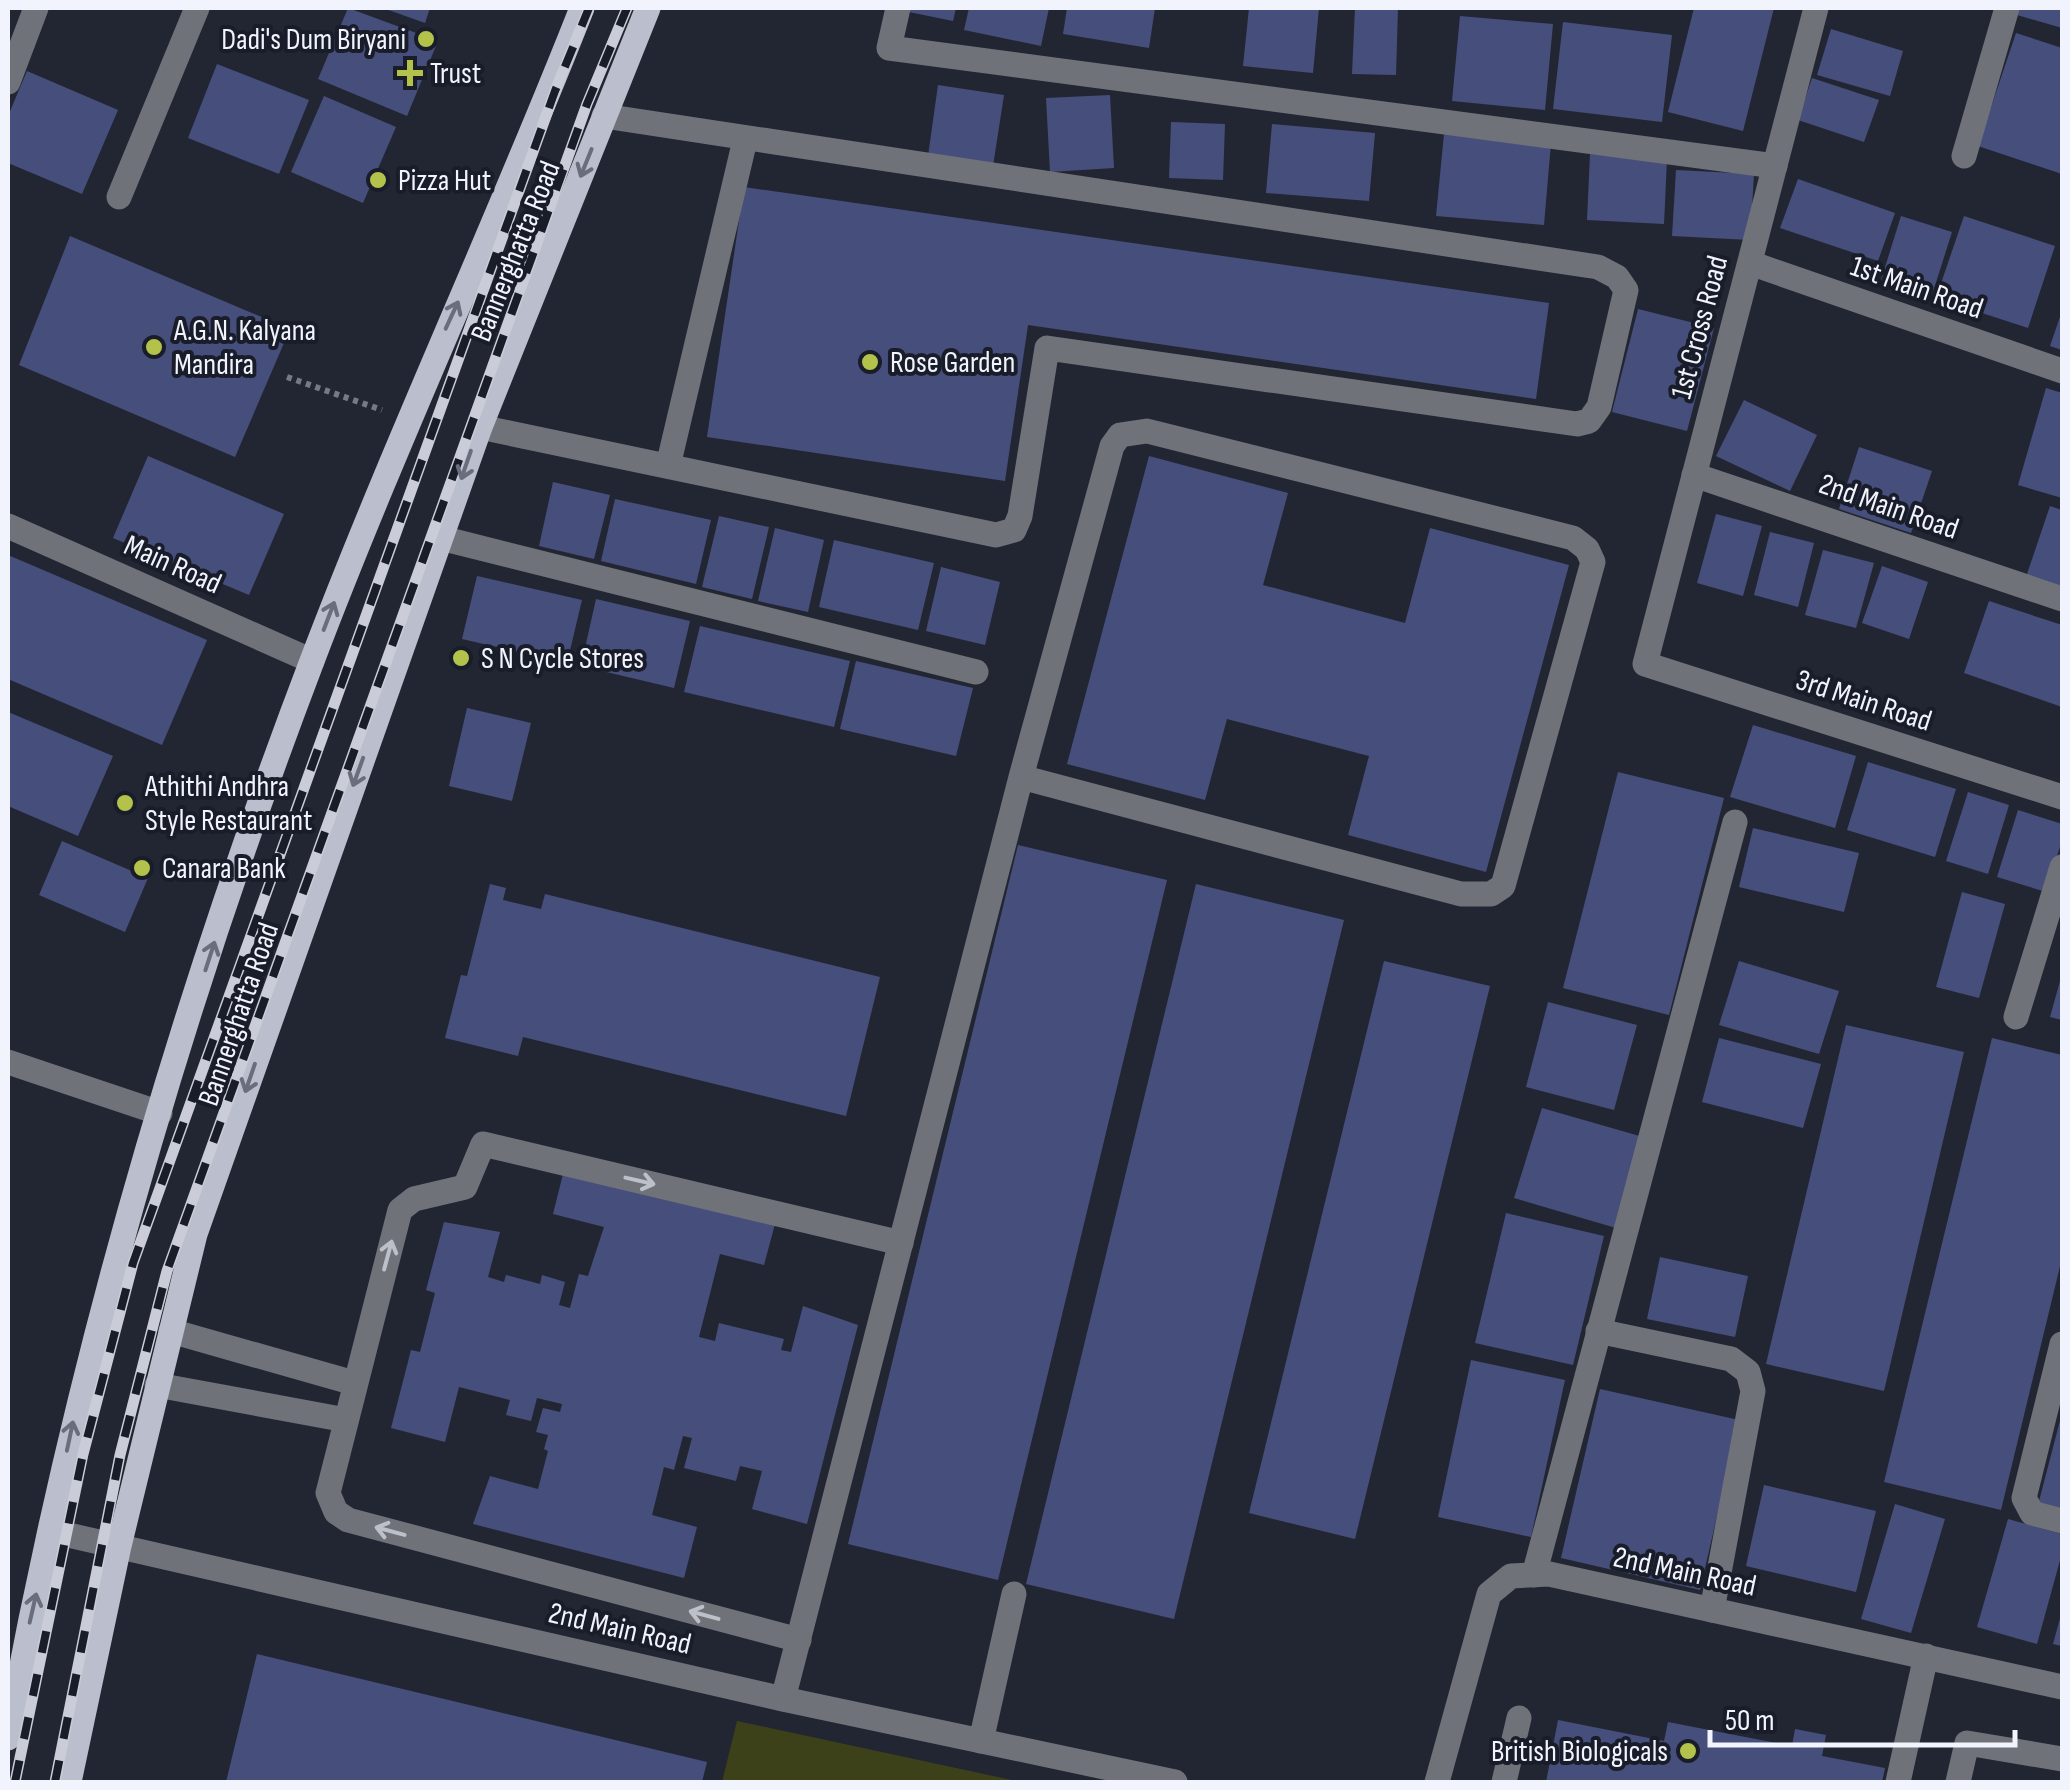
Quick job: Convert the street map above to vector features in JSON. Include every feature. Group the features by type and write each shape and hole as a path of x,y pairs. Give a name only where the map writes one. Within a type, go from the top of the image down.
{"main road":[{"name":"Bannerghatta Road","path":"8,1738 83,1374 160,1113 260,802 407,418 508,195 582,8"},
{"name":"Bannerghatta Road","path":"69,1782 119,1546 196,1234 480,427 648,8"}],"street":[{"path":"8,82 36,8"},
{"path":"119,197 198,8"},
{"path":"898,8 889,48 1775,166"},
{"name":"1st Cross Road","path":"1645,664 1816,8"},
{"path":"1964,156 2007,8"},
{"path":"480,427 996,535 1014,530 1020,516 1047,348 1577,424 1589,420 1599,407 1626,290 1617,277 1598,268 604,116"},
{"path":"668,466 745,140"},
{"name":"1st Main Road","path":"1750,264 2062,372"},
{"path":"784,1699 1021,776 1112,446 1120,435 1147,431 1572,538 1587,549 1593,562 1503,886 1491,894 1461,894 1021,776"},
{"name":"2nd Main Road","path":"1694,475 2062,599"},
{"name":"Main Road","path":"8,526 312,660"},
{"path":"441,538 976,672"},
{"name":"3rd Main Road","path":"1645,664 2062,797"},
{"path":"1534,1575 1735,822"},
{"path":"2016,1017 2062,867"},
{"path":"8,1062 160,1113"},
{"path":"799,1640 348,1520 336,1512 328,1493 354,1383 400,1210 414,1198 465,1187 483,1144 900,1243"},
{"path":"171,1331 354,1383"},
{"path":"1598,1332 1731,1359 1748,1372 1752,1391 1712,1610"},
{"path":"2062,1344 2024,1498 2032,1513 2062,1521"},
{"path":"157,1385 346,1420"},
{"name":"2nd Main Road","path":"50,1531 784,1699 1175,1782"},
{"name":"2nd Main Road","path":"1437,1782 1489,1594 1511,1576 1550,1574 2062,1686"},
{"path":"980,1741 1014,1594"},
{"path":"1898,1782 1926,1656"},
{"path":"1504,1782 1519,1718"},
{"path":"1958,1782 1967,1743 2062,1759"}],"path":[{"path":"288,377 407,418"}],"green space":[{"path":"737,1721 1021,1782 722,1782"}],"building":[{"path":"348,8 438,41 407,116 318,79"},
{"path":"383,8 430,8 425,23"},
{"path":"909,8 956,8 953,21 909,12"},
{"path":"969,8 1049,8 1041,46 964,30"},
{"path":"1067,8 1155,8 1149,48 1063,34"},
{"path":"1249,8 1319,8 1313,73 1243,66"},
{"path":"1355,8 1398,8 1396,75 1352,74"},
{"path":"1694,8 1774,8 1743,131 1668,112"},
{"path":"2019,8 2062,8 2062,28 2017,15"},
{"path":"1460,16 1553,24 1545,110 1452,101"},
{"path":"1563,22 1672,35 1662,122 1553,109"},
{"path":"1831,29 1903,51 1890,96 1817,75"},
{"path":"2016,33 2062,48 2062,174 1978,146"},
{"path":"217,64 309,100 279,174 188,138"},
{"path":"27,71 118,110 82,194 8,163 8,116"},
{"path":"1812,78 1879,100 1864,142 1798,120"},
{"path":"938,85 1004,95 993,166 928,156"},
{"path":"1110,95 1114,168 1050,172 1046,98"},
{"path":"324,96 396,127 363,203 291,172"},
{"path":"1171,122 1225,124 1223,180 1169,178"},
{"path":"1272,124 1375,133 1369,201 1266,193"},
{"path":"1444,134 1551,143 1544,225 1436,216"},
{"path":"1590,154 1667,159 1664,224 1587,220"},
{"path":"1676,170 1754,174 1750,240 1672,236"},
{"path":"1798,179 1895,213 1878,261 1780,228"},
{"name":"Rose Garden","path":"744,187 1549,303 1536,399 1028,325 1005,481 707,437"},
{"path":"1901,216 1952,232 1932,295 1881,280"},
{"path":"1964,216 2055,246 2028,328 1936,298"},
{"name":"A.G.N. Kalyana Mandira","path":"70,236 290,329 235,457 19,365"},
{"path":"1638,309 1714,328 1687,431 1612,412"},
{"path":"2062,311 2062,350 2050,346"},
{"path":"2046,388 2062,393 2062,498 2018,485"},
{"path":"1744,400 1817,435 1790,491 1716,456"},
{"path":"1859,447 1932,471 1911,533 1839,509"},
{"path":"148,456 284,514 249,595 113,538"},
{"path":"1149,456 1288,493 1263,585 1405,623 1430,528 1569,565 1486,872 1348,835 1369,756 1227,719 1205,800 1067,764"},
{"path":"553,482 610,495 594,559 539,546"},
{"path":"615,499 711,520 696,584 601,561"},
{"path":"2050,506 2062,510 2062,592 2025,580"},
{"path":"1716,514 1762,526 1743,596 1697,583"},
{"path":"719,516 769,527 752,599 702,587"},
{"path":"775,528 824,540 808,612 758,601"},
{"path":"1770,532 1814,543 1798,607 1754,595"},
{"path":"834,540 934,563 918,630 819,607"},
{"path":"1823,550 1874,563 1856,628 1805,615"},
{"path":"8,555 207,640 162,745 8,679"},
{"path":"1882,566 1928,582 1909,639 1862,623"},
{"path":"941,567 1000,582 985,645 926,631"},
{"path":"477,576 582,600 567,663 462,639"},
{"path":"596,599 690,621 674,688 581,666"},
{"path":"1989,601 2062,625 2062,707 1964,673"},
{"path":"700,626 850,661 834,727 684,692"},
{"path":"856,661 973,688 956,756 840,729"},
{"path":"467,708 531,723 512,801 449,786"},
{"path":"8,712 113,756 78,836 8,806"},
{"path":"1753,725 1856,756 1835,828 1730,797"},
{"path":"1868,762 1956,789 1935,857 1847,830"},
{"path":"1618,772 1724,798 1669,1015 1563,988"},
{"path":"1968,792 2009,805 1988,874 1946,861"},
{"path":"2018,810 2062,824 2062,840 2046,892 1997,877"},
{"path":"1753,828 1859,853 1844,912 1739,887"},
{"path":"62,841 148,878 125,932 39,895"},
{"path":"1018,845 1167,880 998,1580 848,1544"},
{"path":"490,884 506,888 503,900 541,909 545,894 880,977 846,1116 523,1037 518,1056 445,1038 461,975 467,976"},
{"path":"1196,884 1344,920 1174,1619 1026,1584"},
{"path":"1962,892 2005,904 1979,998 1936,987"},
{"path":"1384,961 1490,986 1355,1539 1249,1513"},
{"path":"1739,961 1839,991 1819,1054 1719,1025"},
{"path":"2062,974 2062,1020 2050,1017"},
{"path":"1548,1002 1637,1025 1614,1110 1526,1087"},
{"path":"1846,1025 1964,1052 1884,1391 1766,1364"},
{"path":"1719,1038 1821,1064 1803,1128 1702,1102"},
{"path":"1992,1038 2062,1055 2062,1258 2001,1510 1884,1482"},
{"path":"1542,1108 1643,1137 1616,1228 1514,1198"},
{"path":"564,1170 775,1224 764,1265 720,1254 699,1337 715,1341 719,1323 784,1339 781,1350 791,1352 803,1306 858,1325 807,1524 752,1509 762,1471 740,1466 736,1481 684,1468 692,1438 683,1436 674,1470 664,1467 652,1515 697,1527 684,1578 473,1524 490,1476 538,1489 548,1435 536,1432 543,1408 560,1412 562,1404 537,1398 531,1421 506,1415 510,1400 459,1387 445,1442 391,1428 411,1350 420,1352 435,1293 426,1290 444,1222 500,1232 488,1277 504,1282 506,1275 540,1284 542,1275 565,1282 559,1305 570,1308 579,1274 588,1276 604,1227 553,1214"},
{"path":"1506,1213 1604,1236 1573,1365 1475,1343"},
{"path":"1660,1257 1748,1276 1735,1337 1647,1319"},
{"path":"1471,1360 1565,1380 1531,1537 1438,1517"},
{"path":"1600,1389 1739,1420 1700,1590 1561,1558"},
{"path":"2062,1413 2062,1511 2038,1505"},
{"path":"1764,1485 1876,1511 1856,1592 1746,1566"},
{"path":"1895,1504 1945,1519 1911,1633 1861,1619"},
{"path":"2008,1519 2062,1534 2062,1553 2037,1644 1977,1627"},
{"path":"2062,1611 2062,1646 2053,1644"},
{"path":"257,1654 707,1762 702,1782 226,1782"},
{"name":"British Biologicals","path":"1558,1720 1664,1741 1668,1722 1792,1746 1795,1729 1826,1735 1822,1756 1885,1768 1882,1782 1546,1782"}],"railway":[{"path":"15,1782 83,1454 133,1263 555,91 589,8"},
{"path":"55,1782 120,1455 167,1271 587,104 627,8"}],"place":[{"name":"Dadi's Dum Biryani","path":"426,39"},
{"name":"Trust","path":"410,73"},
{"name":"Pizza Hut","path":"378,180"},
{"name":"A.G.N. Kalyana Mandira","path":"154,347"},
{"name":"Rose Garden","path":"870,362"},
{"name":"S N Cycle Stores","path":"461,658"},
{"name":"Athithi Andhra Style Restaurant","path":"125,803"},
{"name":"Canara Bank","path":"142,868"},
{"name":"British Biologicals","path":"1688,1751"}]}
